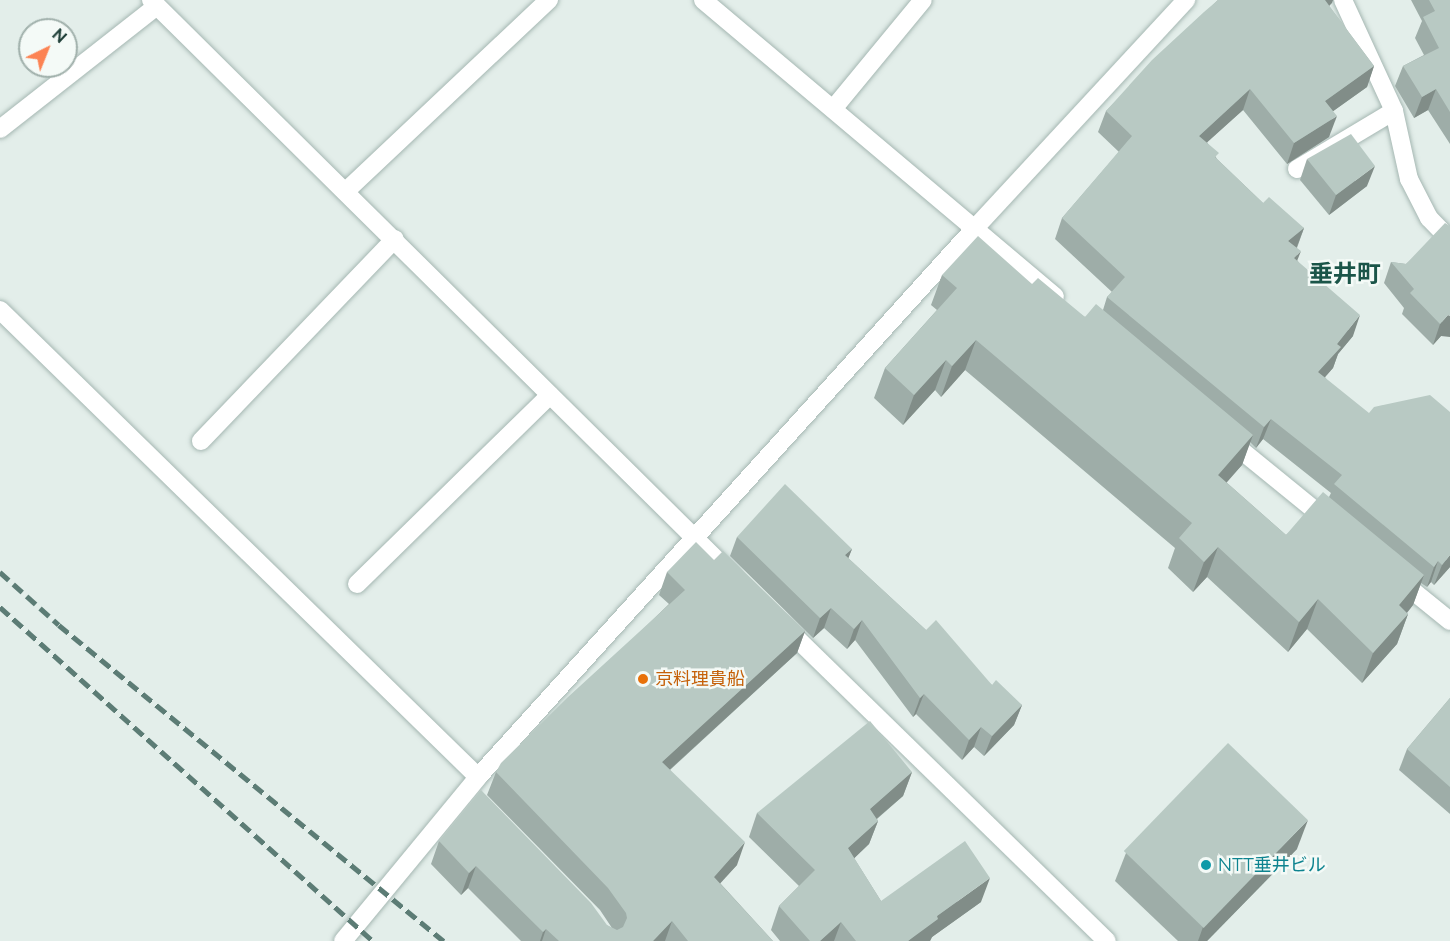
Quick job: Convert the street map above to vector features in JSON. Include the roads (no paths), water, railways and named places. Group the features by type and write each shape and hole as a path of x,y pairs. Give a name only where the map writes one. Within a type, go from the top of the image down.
{"street":[{"path":"346,191 549,0"},
{"path":"703,0 1067,305"},
{"path":"833,109 923,0"},
{"path":"343,941 472,784 975,228 1186,0"},
{"path":"1343,0 1394,111 1409,179 1429,218 1450,240"},
{"path":"3,120 154,3 744,587"},
{"path":"1298,168 1394,111"},
{"path":"201,441 394,239"},
{"path":"0,310 472,784 484,807"},
{"path":"357,584 550,395"},
{"path":"1213,427 1341,532"},
{"path":"1386,569 1450,621"},
{"path":"770,611 1107,941"}],"railway":[{"path":"0,572 59,625 444,941"},
{"path":"0,607 373,941"}],"place":[{"name":"京料理貴船","path":"643,679"},
{"name":"NTT垂井ビル","path":"1206,865"}],"district":[{"name":"垂井町","path":"1345,274"}]}
